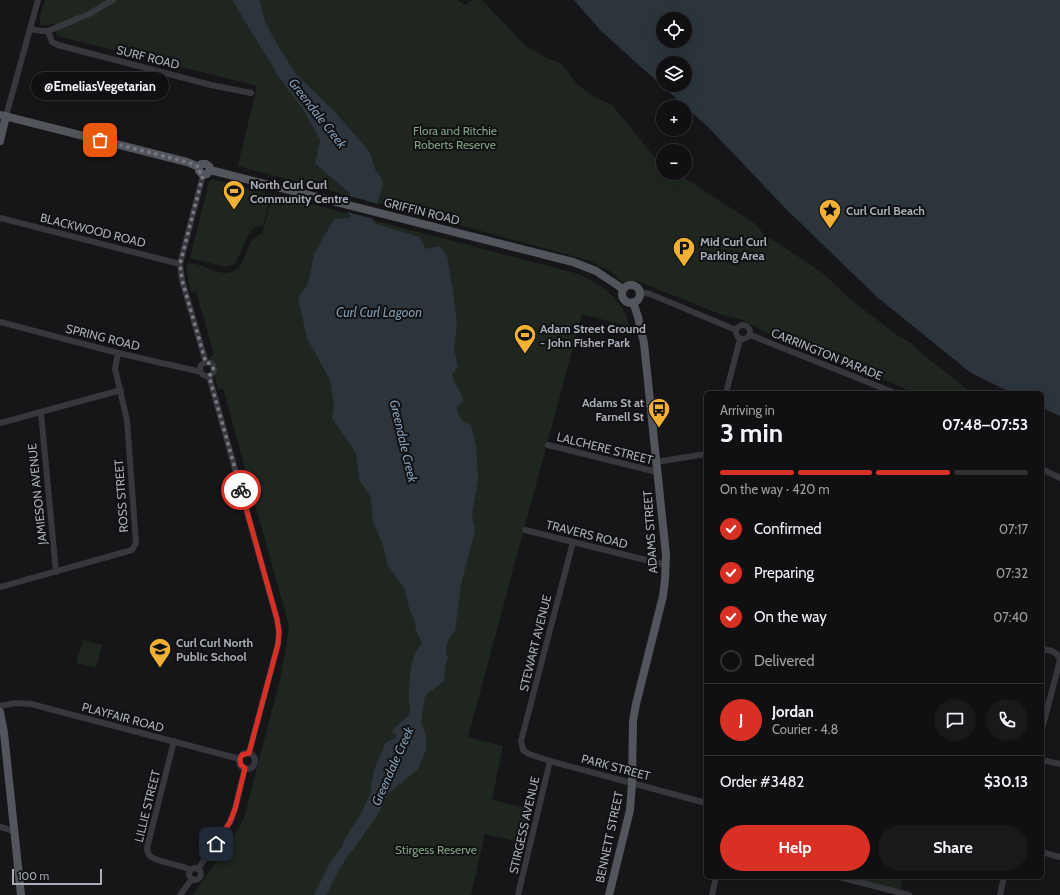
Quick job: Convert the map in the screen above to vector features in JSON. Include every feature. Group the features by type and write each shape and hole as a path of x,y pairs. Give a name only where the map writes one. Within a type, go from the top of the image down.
{"main road":[{"path":"0,141 3,116"},
{"name":"GRIFFIN ROAD","path":"3,116 187,162 204,171 376,211 583,266 600,273 623,289"},
{"path":"628,285 634,285 639,289 639,297 633,302 625,300 622,295 623,289 628,285"},
{"name":"ADAMS STREET","path":"632,783 633,721 663,596 666,565 644,343 633,302"},
{"path":"0,712 4,733 21,895"},
{"name":"BENNETT STREET","path":"609,895 630,810 632,783"}],"street":[{"path":"3,116 38,0"},
{"path":"30,29 42,31 48,30 85,16 113,0"},
{"name":"SURF ROAD","path":"48,30 52,42 64,47 211,85 251,93"},
{"path":"204,171 180,264 182,280 206,363"},
{"name":"BLACKWOOD ROAD","path":"0,218 180,264"},
{"path":"640,292 650,294 736,330"},
{"name":"SPRING ROAD","path":"0,322 118,353 200,371"},
{"path":"736,330 740,326 745,325 750,330 750,335 745,339 740,339"},
{"path":"736,330 736,334 740,339"},
{"name":"CARRINGTON PARADE","path":"750,335 890,391"},
{"path":"727,391 740,339"},
{"name":"ROSS STREET","path":"0,587 132,550 136,543 127,420 115,368 118,353"},
{"path":"206,363 202,365 200,371 204,376 209,376"},
{"path":"206,363 212,365 213,369 209,376"},
{"path":"209,376 277,619 279,632 278,644 249,753"},
{"path":"0,423 121,390"},
{"name":"JAMIESON AVENUE","path":"40,413 56,572"},
{"name":"LALCHERE STREET","path":"548,445 657,472"},
{"path":"656,462 704,454"},
{"path":"1044,470 1060,478"},
{"name":"TRAVERS ROAD","path":"526,530 666,565"},
{"name":"STEWART AVENUE","path":"522,750 522,741 573,542"},
{"path":"1044,649 1053,651 1057,654 1060,660 1059,669 1045,703"},
{"name":"PLAYFAIR ROAD","path":"0,706 16,703 32,704 240,759"},
{"name":"LILLIE STREET","path":"174,741 147,852 155,859 183,866 191,870"},
{"name":"PARK STREET","path":"522,750 550,761 704,802"},
{"path":"245,768 241,765 240,759 242,755 249,753"},
{"path":"245,768 250,768 255,763 254,758 249,753"},
{"path":"1044,760 1060,764"},
{"name":"STIRGESS AVENUE","path":"518,895 550,761"},
{"path":"198,869 230,822 235,809 245,768"},
{"path":"0,827 14,831"},
{"path":"1044,852 1060,856"},
{"path":"192,879 189,873 195,868 198,869"},
{"path":"192,879 197,880 200,877 201,872 198,869"},
{"path":"180,895 192,879"},
{"path":"712,895 716,879"},
{"path":"847,879 909,895"},
{"path":"1000,895 1004,879"}],"green space":[{"path":"45,0 232,0 278,76 302,108 320,140 315,164 351,193 350,196 238,166 257,86 57,36 54,23 45,26 40,24 40,17"},
{"name":"Flora and Ritchie Roberts Reserve","path":"260,0 457,0 465,5 473,0 482,0 526,46 547,58 562,64 576,83 588,93 613,106 656,159 656,180 688,180 754,223 766,236 825,275 850,299 897,335 911,343 926,357 969,391 911,391 765,332 743,320 725,316 637,281 622,282 610,271 587,260 378,203 381,193 381,177 375,169 370,152 336,113 296,75 265,21"},
{"name":"North Curl Curl Community Centre","path":"213,179 271,195 263,226 256,227 251,230 235,264 225,267 190,258 209,181"},
{"name":"Stirgess Reserve","path":"273,194 575,273 594,282 610,293 622,308 630,327 582,314 468,737 503,746 492,800 530,809 522,843 485,834 471,895 193,895 244,818 281,676 289,626 223,389 218,389 215,376 216,369 209,357 214,355 196,291 191,292 186,268 188,263 193,263 224,273 231,272 236,269 243,260 250,243 254,238 262,233"},
{"path":"83,640 102,645 96,668 76,663"},
{"path":"858,879 903,879 900,890"}],"water":[{"name":"Curl Curl Lagoon","path":"232,0 260,0 265,21 277,44 296,74 336,113 370,152 375,169 381,177 383,184 373,220 376,224 419,237 426,249 439,246 447,256 457,324 454,348 458,367 452,374 464,401 457,406 457,410 462,420 471,425 476,446 478,479 472,515 475,531 461,584 455,632 450,637 447,644 446,651 448,658 445,667 444,681 425,696 421,723 426,735 426,750 418,769 388,794 379,813 353,850 334,867 345,838 360,815 370,795 374,770 386,742 394,739 397,735 392,732 409,714 409,686 413,658 422,643 416,631 415,622 409,608 405,589 387,564 383,545 373,522 371,498 359,479 356,453 332,418 334,406 330,380 307,338 298,298 308,284 314,254 334,219 349,218 351,216 348,214 350,193 315,164 320,140 302,108 278,76"},
{"path":"574,0 1060,0 1060,416 1044,409 1044,391 1008,391 971,373 877,297 786,209 708,127 692,113 692,100 678,100 669,92 692,92 692,56 656,56 656,80 601,31"}],"pier":[{"path":"350,196 378,204 374,219 347,212"}],"waterway":[{"name":"Greendale Creek","path":"320,895 334,867 342,855"}],"way so far":[{"path":"100,140 187,162 199,167 199,171 203,175 180,264 182,280 206,363 212,365 213,367 213,371 209,376 241,490"}],"place":[{"name":"@EmeliasVegetarian","path":"100,140"},
{"name":"North Curl Curl Community Centre","path":"234,210"},
{"name":"Curl Curl Beach","path":"830,230"},
{"name":"Mid Curl Curl Parking Area","path":"684,268"},
{"name":"Adam Street Ground - John Fisher Park","path":"525,354"},
{"name":"Adams St at Farnell St","path":"659,428"},
{"name":"Curl Curl North Public School","path":"160,668"}],"route":[{"path":"216,844 230,822 235,809 245,768 241,765 240,759 245,753 249,753 278,644 279,632 277,619 241,490"}]}
